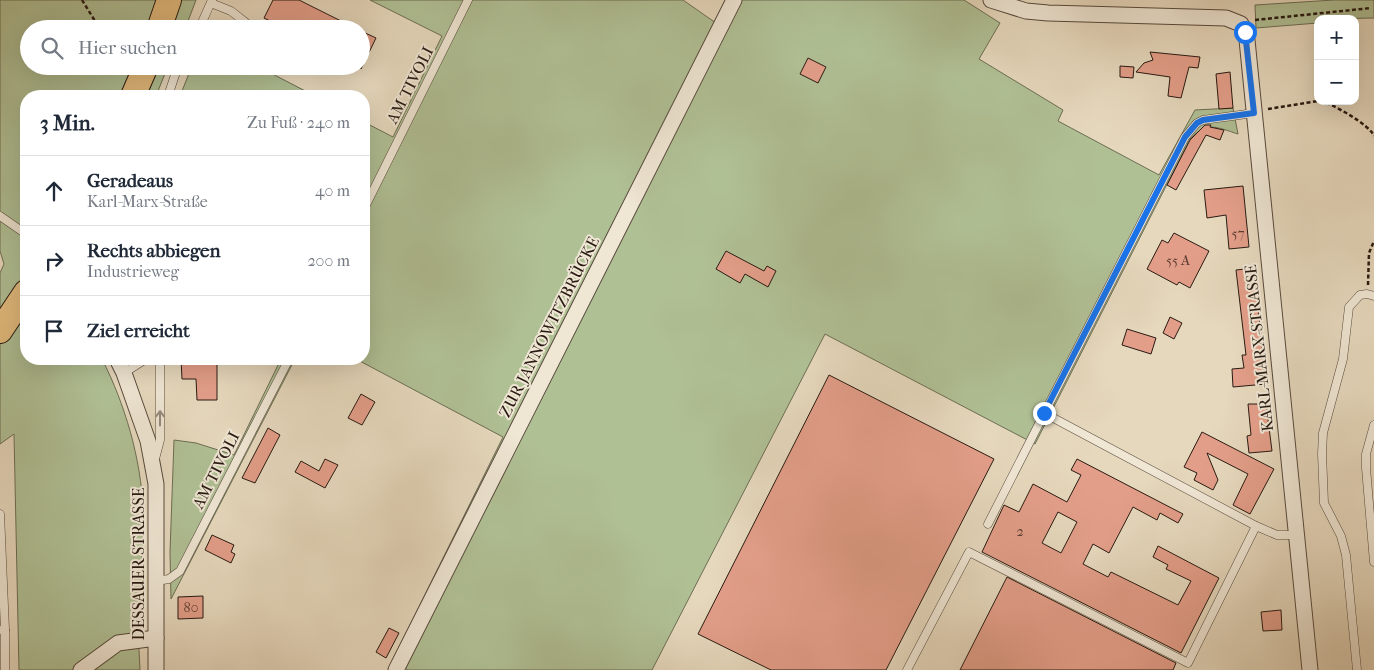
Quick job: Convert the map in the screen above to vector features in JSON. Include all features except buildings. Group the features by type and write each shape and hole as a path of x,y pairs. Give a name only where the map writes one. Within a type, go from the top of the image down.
{"main road":[{"path":"163,20 169,0"},
{"path":"136,90 142,75"},
{"path":"0,331 20,301"}],"street":[{"name":"ZUR JANNOWITZBRÜCKE","path":"396,670 734,0"},
{"path":"991,0 1026,11 1226,18 1241,24"},
{"name":"KARL-MARX-STRASSE","path":"1241,24 1247,40 1310,670"},
{"name":"DESSAUER STRASSE","path":"119,365 148,441 158,503 156,670"},
{"path":"81,670 118,643 156,638"}],"lane":[{"name":"AM TIVOLI","path":"370,197 468,0"},
{"path":"203,20 211,2 231,11 242,20"},
{"path":"170,90 175,75"},
{"path":"988,524 1185,137 1197,123 1203,120 1254,113"},
{"path":"0,216 20,230"},
{"path":"1357,670 1346,555 1341,536 1324,503 1322,454 1323,434 1343,359 1349,307 1353,300 1371,295"},
{"path":"124,373 137,365"},
{"path":"153,466 160,440 160,365"},
{"name":"AM TIVOLI","path":"156,580 169,579 180,571 286,365"},
{"path":"1044,413 1256,526 1277,535 1295,535"},
{"path":"1374,425 1366,454 1366,468 1374,562"},
{"path":"0,514 5,670"},
{"path":"907,670 969,552 1188,663 1256,526"}],"path":[{"path":"82,0 95,20"},
{"path":"1241,24 1254,20 1372,8"},
{"path":"1254,113 1306,101 1314,101"},
{"path":"1327,105 1362,122 1373,132 1374,136"},
{"path":"1371,295 1369,253 1374,240"}],"green space":[{"path":"0,0 196,0 188,20 20,20 20,75 164,75 158,90 20,90 20,365 105,365 118,394 135,451 142,490 140,670 19,670 14,434 0,444 0,273 4,264 0,251"},
{"path":"370,0 683,0 726,30 741,0 964,0 1000,23 979,59 1063,110 1058,121 1159,175 1195,110 1233,108 1238,134 1212,127 1196,133 1190,139 1035,444 825,334 652,670 408,670 392,661 503,437 367,365 370,365 370,125 393,137 442,36"},
{"path":"1334,0 1374,0 1374,18 1359,18 1359,15 1314,15 1314,23 1256,28 1255,5"},
{"path":"188,75 274,75 303,90 182,90"},
{"path":"278,365 292,365 171,599 170,552 174,440 196,443 234,455"}],"route":[{"path":"1044,413 1185,137 1197,123 1203,120 1254,113 1245,32"}]}
